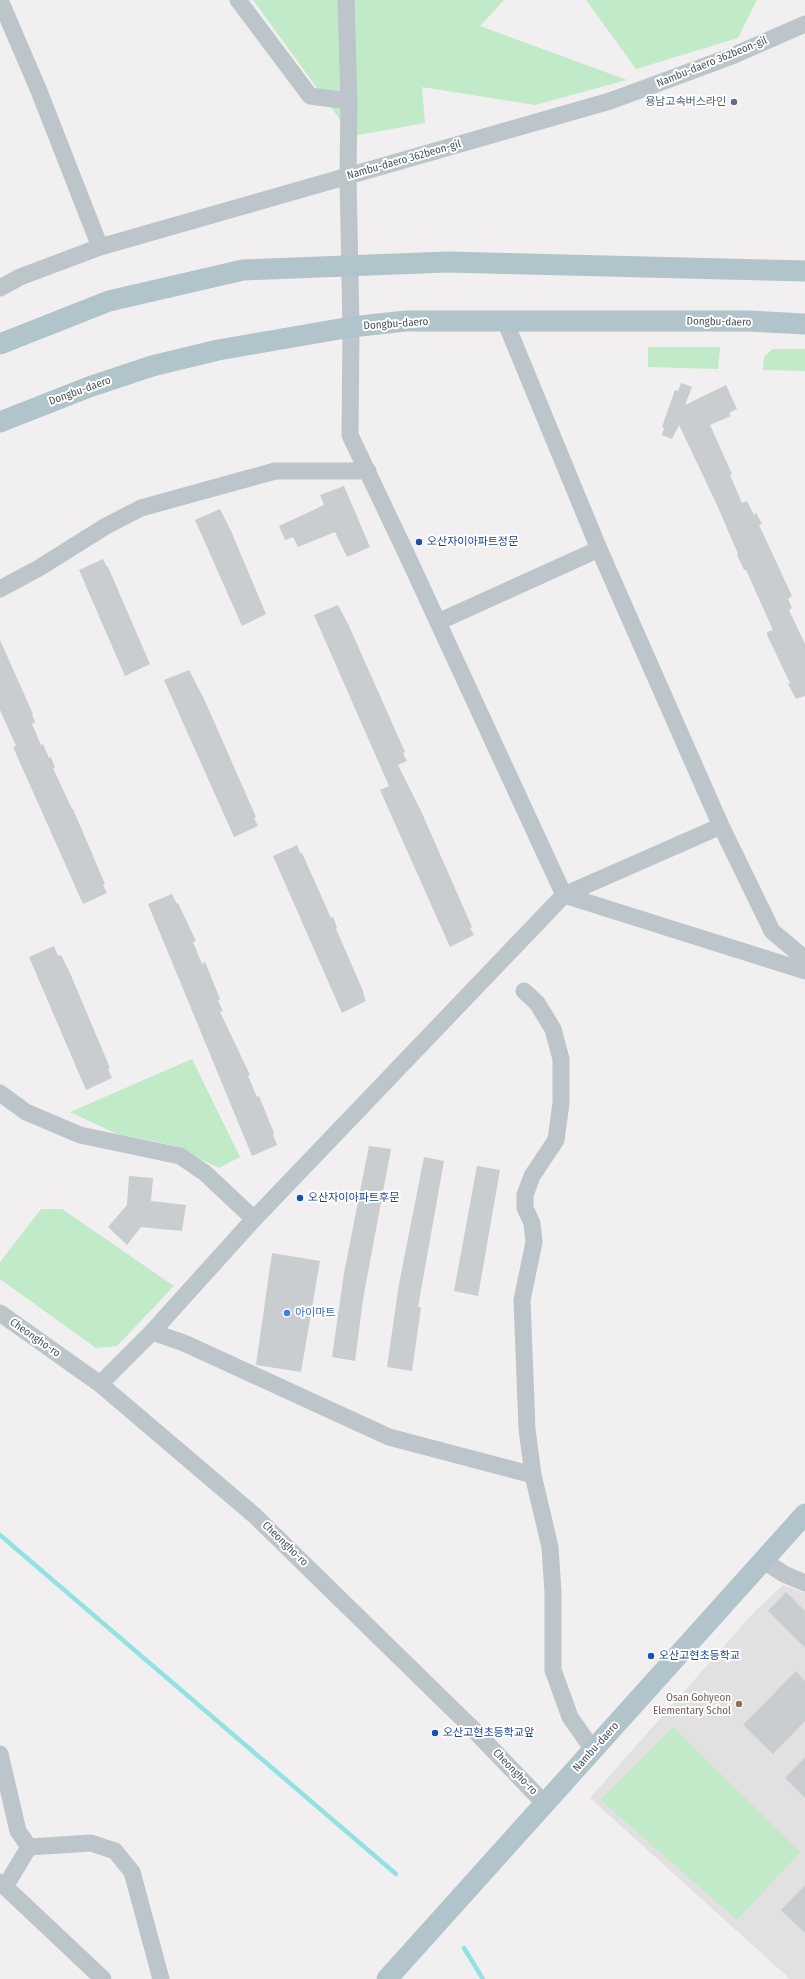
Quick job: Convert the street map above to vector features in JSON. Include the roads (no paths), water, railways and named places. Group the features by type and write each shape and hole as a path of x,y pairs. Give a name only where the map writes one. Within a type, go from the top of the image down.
{"main road":[{"path":"0,344 108,300 243,270 447,262 805,271"},
{"name":"Dongbu-daero","path":"0,422 89,387 152,366 218,350 351,327 406,321 748,321 805,324"},
{"name":"Nambu-daero","path":"387,1979 805,1514"}],"street":[{"path":"0,0 39,91 100,247"},
{"path":"238,0 310,96 349,101"},
{"path":"346,0 349,101 348,176 351,327 350,435 564,895 805,971"},
{"name":"Nambu-daero 362beon-gil","path":"0,288 20,277 100,247 610,101 732,56 805,24"},
{"path":"505,321 599,549 721,826 772,931 805,959"},
{"path":"0,589 39,568 106,526 141,508 274,471 368,472"},
{"path":"438,622 599,549"},
{"path":"100,1384 152,1332 254,1219 564,895 721,826"},
{"path":"758,956 772,931"},
{"path":"524,991 537,1003 553,1029 561,1059 561,1103 556,1140 532,1176 525,1195 525,1208 532,1223 534,1242 522,1300 527,1430 533,1475 550,1547 553,1592 553,1670 570,1717 592,1750"},
{"path":"0,1093 26,1112 80,1135 180,1156 205,1173 254,1219"},
{"name":"Cheongho-ro","path":"0,1313 100,1384 254,1515 467,1722 545,1804"},
{"path":"152,1332 184,1343 389,1436 533,1475"},
{"path":"764,1561 784,1574 805,1583"},
{"path":"0,1754 18,1831 29,1846"},
{"path":"29,1846 90,1843 115,1851 132,1872 161,1979"},
{"path":"29,1846 3,1885 103,1979"}],"waterway":[{"path":"0,1535 396,1874"},
{"path":"464,1948 483,1979"}],"place":[{"name":"용남고속버스라인","path":"734,102"},
{"name":"오산자이아파트정문","path":"419,542"},
{"name":"오산자이아파트후문","path":"300,1198"},
{"name":"아이마트","path":"287,1313"},
{"name":"오산고현초등학교","path":"651,1656"},
{"name":"Osan Gohyeon Elementary Schol","path":"739,1704"},
{"name":"오산고현초등학교앞","path":"435,1733"}]}
